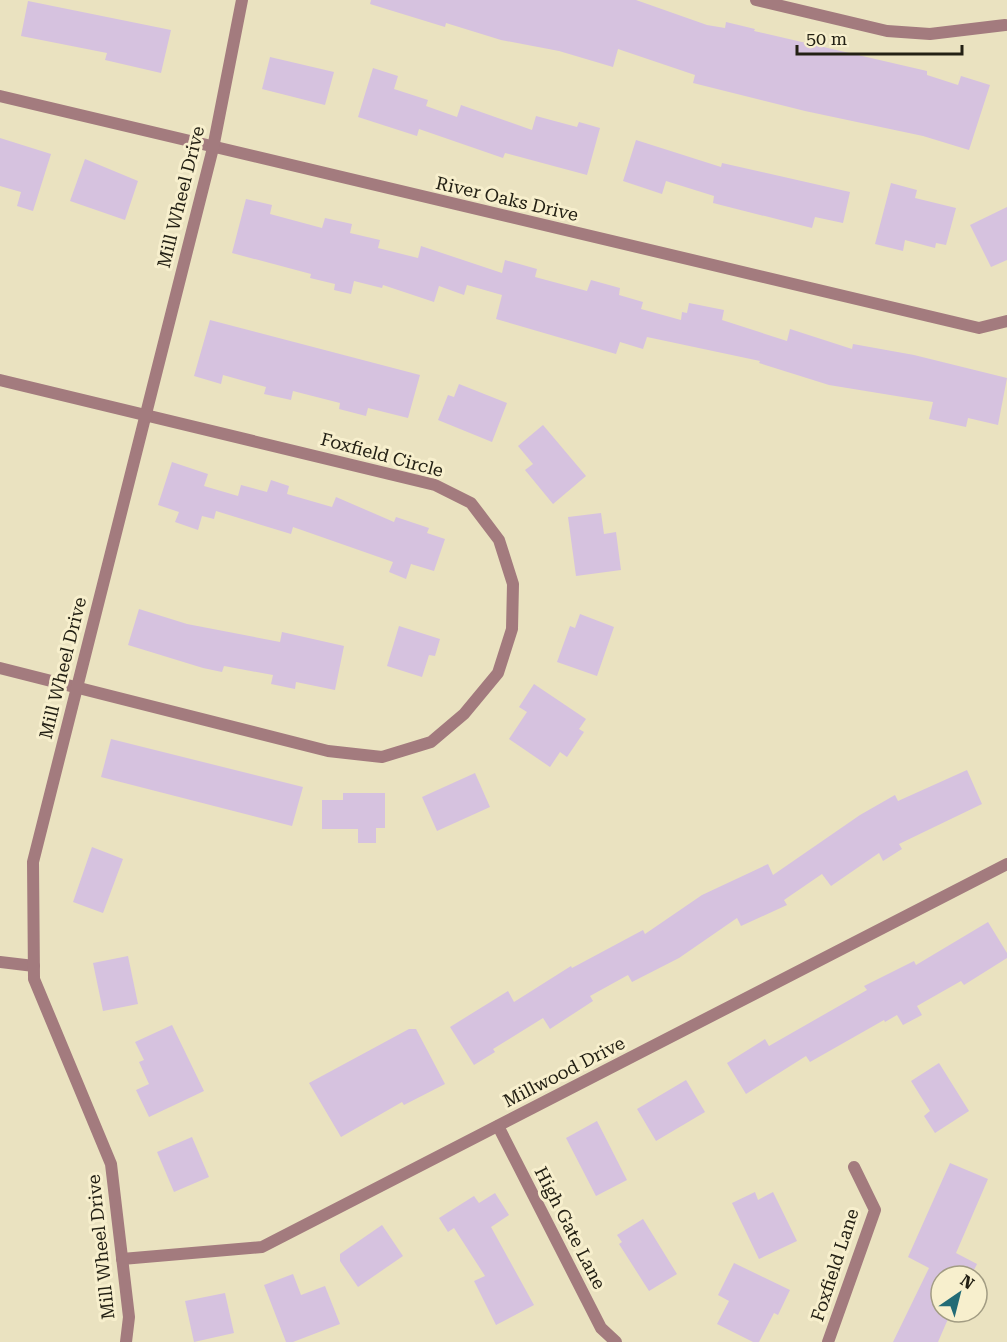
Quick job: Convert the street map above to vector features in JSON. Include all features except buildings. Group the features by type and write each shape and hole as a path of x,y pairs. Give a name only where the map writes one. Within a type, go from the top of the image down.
{"street":[{"name":"Mill Wheel Drive","path":"126,1342 129,1317 111,1164 34,979 33,862 213,148 242,0"},
{"path":"756,0 887,31 930,34 1005,25"},
{"name":"River Oaks Drive","path":"0,96 978,328 1007,321"},
{"name":"Foxfield Circle","path":"0,380 435,485 471,503 499,540 513,584 512,629 498,673 464,714 431,742 382,757 328,751 0,668"},
{"name":"Millwood Drive","path":"122,1259 262,1247 1007,864"},
{"path":"0,962 34,966"},
{"name":"High Gate Lane","path":"498,1126 601,1328 616,1342"},
{"name":"Foxfield Lane","path":"828,1342 875,1210 854,1167"}]}
